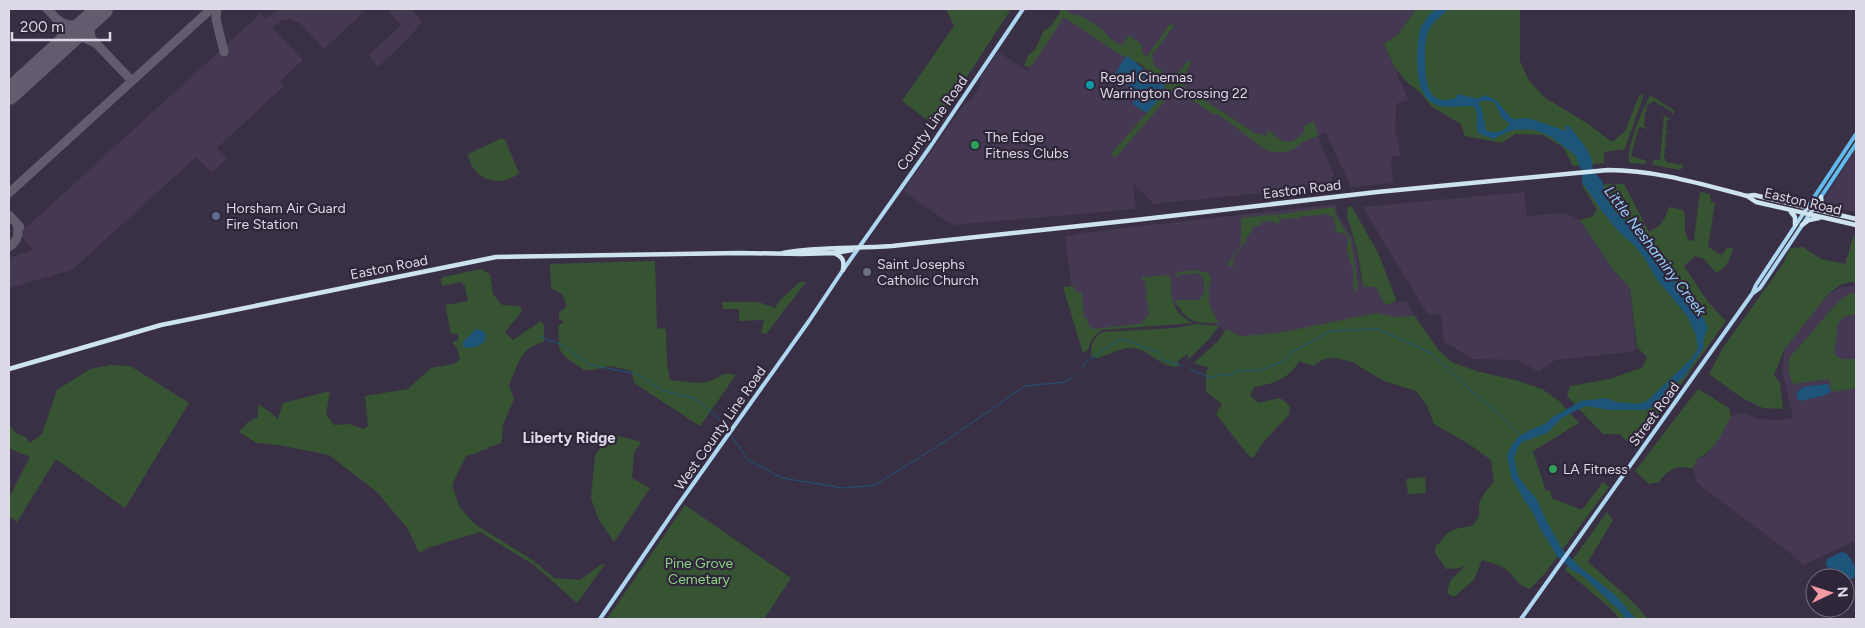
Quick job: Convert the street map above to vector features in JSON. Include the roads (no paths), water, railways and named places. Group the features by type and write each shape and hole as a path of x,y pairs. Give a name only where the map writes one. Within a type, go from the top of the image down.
{"highway":[{"name":"Easton Road","path":"9,369 161,325 496,257 835,253 1572,172 1626,171 1663,175 1747,196 1756,202 1856,224"},
{"name":"Easton Road","path":"1747,196 1754,195 1856,218"},
{"path":"1821,197 1822,206 1832,213"},
{"path":"1788,210 1794,214 1795,225"},
{"path":"1802,225 1809,220 1821,217"},
{"name":"Easton Road","path":"782,254 802,249 858,249"},
{"path":"835,253 843,259 843,270"}],"main road":[{"name":"County Line Road","path":"858,249 930,147 1023,9"},
{"name":"Street Road","path":"1521,619 1752,294 1795,225 1856,134"},
{"name":"Street Road","path":"1752,294 1760,288 1856,144"},
{"name":"West County Line Road","path":"600,619 858,249"}],"water":[{"path":"1436,9 1449,9 1432,25 1428,32 1425,63 1426,79 1430,92 1439,99 1447,100 1456,98 1458,94 1478,99 1486,95 1497,101 1512,119 1528,118 1566,131 1565,126 1569,126 1589,154 1594,171 1602,181 1605,194 1611,206 1624,220 1640,228 1641,233 1676,282 1697,306 1707,325 1703,340 1704,346 1700,353 1683,378 1675,384 1670,384 1667,388 1667,394 1658,406 1644,410 1610,410 1586,406 1562,418 1547,433 1522,442 1514,458 1518,476 1536,498 1562,549 1582,569 1614,594 1636,619 1626,619 1583,576 1572,570 1557,556 1511,476 1507,456 1517,438 1545,424 1553,417 1581,401 1607,398 1616,402 1637,404 1647,401 1692,358 1698,348 1696,336 1688,317 1656,278 1635,246 1618,231 1602,211 1582,182 1582,171 1575,155 1550,136 1532,129 1512,130 1493,139 1478,133 1475,107 1440,106 1425,96 1421,88 1417,57 1421,27","holes":["1481,101 1495,103 1502,118 1509,123 1507,128 1494,132 1486,130 1481,106 1478,104"]},
{"path":"1126,56 1149,73 1165,79 1163,84 1166,91 1147,113 1132,104 1136,97 1134,90 1114,75"},
{"path":"476,329 486,334 485,342 475,347 464,348 462,343"},
{"path":"1828,384 1831,391 1826,395 1800,401 1797,398 1797,392 1803,387"},
{"path":"1841,552 1846,553 1854,568 1828,568 1826,565 1827,559"}],"waterway":[{"name":"Little Neshaminy Creek","path":"1190,369 1211,378 1223,374 1232,376 1235,371 1261,370 1284,361 1292,352 1331,331 1378,329 1431,353 1472,392 1499,413 1522,437"},
{"path":"540,337 560,344 590,365 637,374 664,391 694,398 723,422 729,431"},
{"path":"1081,369 1087,361 1120,339 1157,351 1163,360 1183,366"},
{"path":"731,435 748,460 782,478 843,488 875,485 941,444 1025,386 1065,382 1075,375"}],"place":[{"name":"Regal Cinemas Warrington Crossing 22","path":"1090,85"},
{"name":"The Edge Fitness Clubs","path":"975,145"},
{"name":"Horsham Air Guard Fire Station","path":"216,216"},
{"name":"Saint Josephs Catholic Church","path":"867,272"},
{"name":"LA Fitness","path":"1553,469"}],"district":[{"name":"Liberty Ridge","path":"569,438"}],"park label":[{"name":"Pine Grove Cemetary","path":"699,572"}]}
